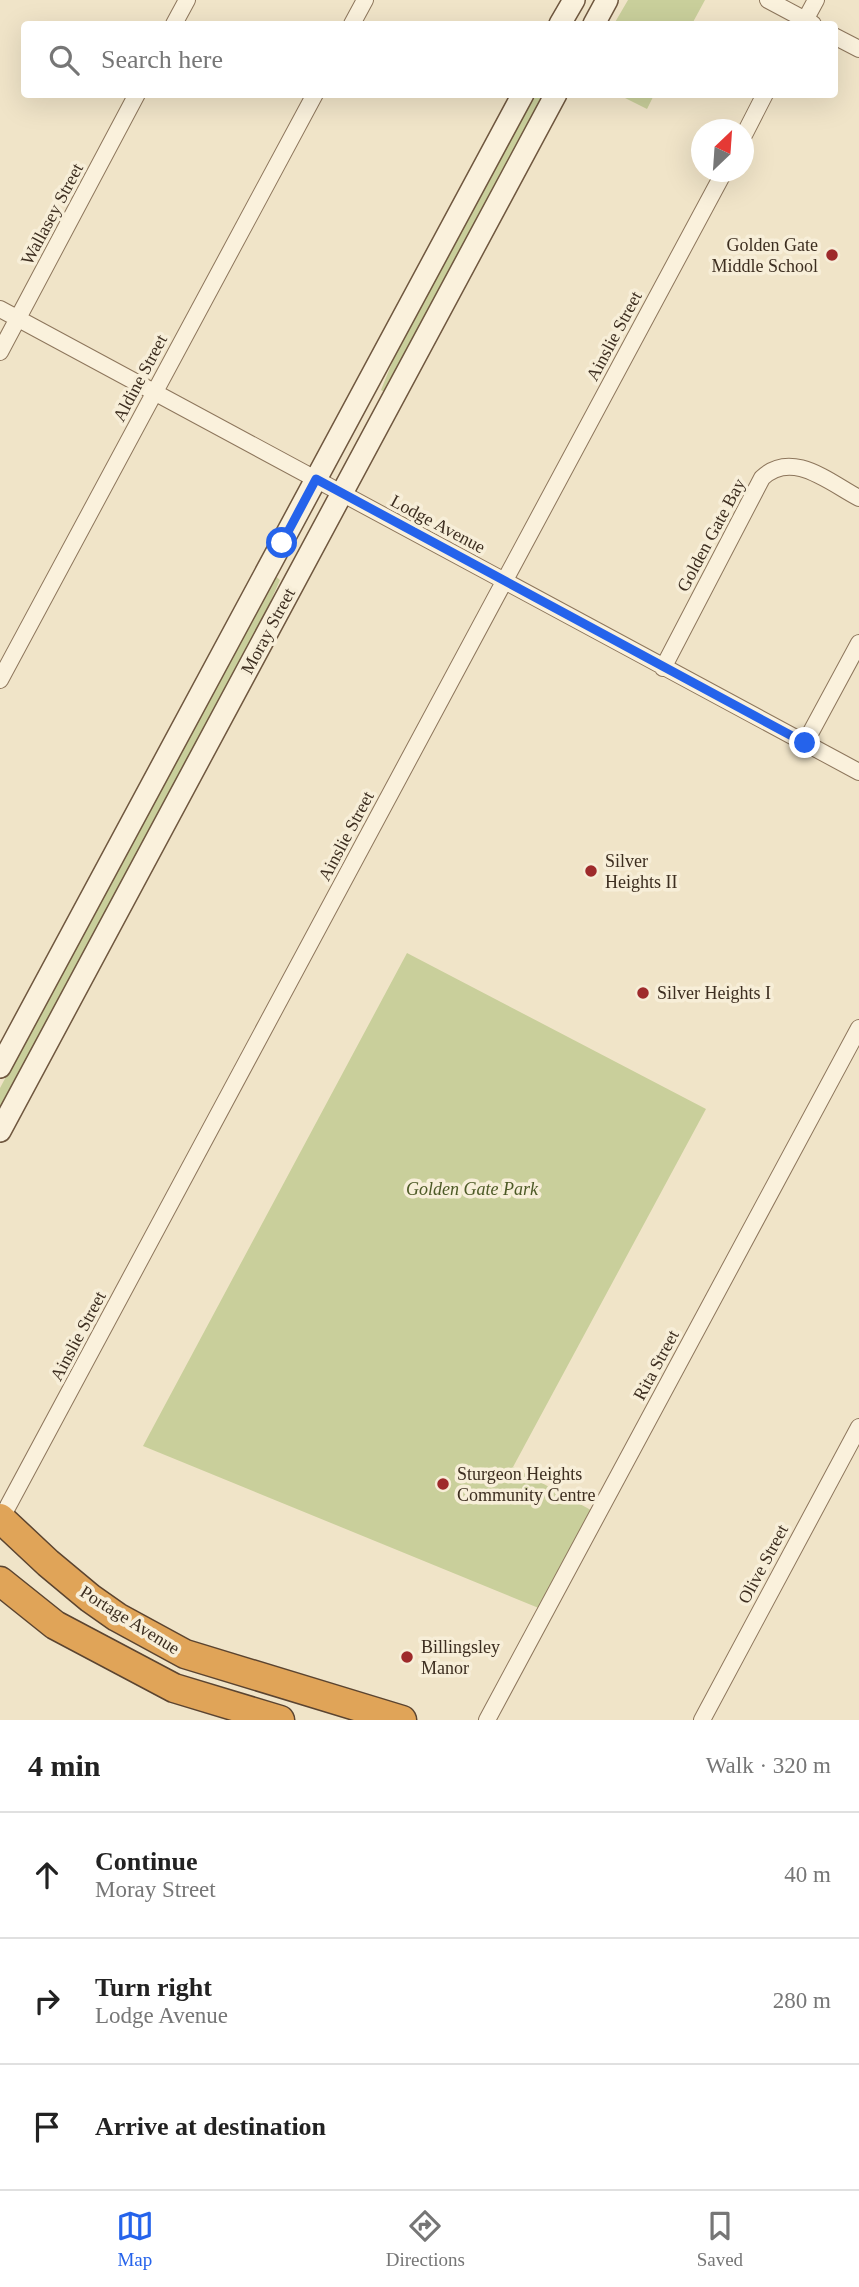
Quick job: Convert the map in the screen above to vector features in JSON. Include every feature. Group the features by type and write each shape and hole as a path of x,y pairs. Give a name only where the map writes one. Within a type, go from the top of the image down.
{"highway":[{"name":"Portage Avenue","path":"1,1518 90,1598 185,1654 402,1720"},
{"name":"Portage Avenue","path":"0,1581 55,1625 174,1688 280,1720"},
{"path":"27,1604 44,1592 58,1591 90,1598"},
{"path":"122,1661 152,1658 172,1647"}],"main road":[{"path":"563,21 574,0"},
{"path":"596,21 607,0"},
{"name":"Moray Street","path":"0,1067 521,98"},
{"name":"Moray Street","path":"0,1131 554,98"}],"street":[{"path":"176,21 187,0"},
{"path":"354,21 365,0"},
{"path":"768,0 804,21"},
{"path":"808,21 816,0"},
{"path":"838,38 859,49"},
{"name":"Wallasey Street","path":"0,352 135,98"},
{"name":"Aldine Street","path":"0,680 313,98"},
{"path":"752,119 763,98"},
{"name":"Ainslie Street","path":"1,1518 719,182"},
{"name":"Lodge Avenue","path":"0,309 859,772"},
{"name":"Golden Gate Bay","path":"663,668 757,489 769,472 785,466 801,467 859,498"},
{"path":"805,743 859,643"},
{"name":"Rita Street","path":"487,1720 859,1028"},
{"name":"Olive Street","path":"702,1720 859,1427"}],"green space":[{"path":"628,0 705,0 694,21 616,21"},
{"path":"532,98 544,98 386,393 381,390 402,338"},
{"path":"625,98 652,98 647,109"},
{"path":"274,575 280,580 257,632 0,1109 0,1088"},
{"name":"Golden Gate Park","path":"407,953 706,1109 513,1467 598,1514 546,1611 143,1446"}],"place":[{"name":"Golden Gate Middle School","path":"832,255"},
{"name":"Silver Heights II","path":"591,871"},
{"name":"Silver Heights I","path":"643,993"},
{"name":"Sturgeon Heights Community Centre","path":"443,1484"},
{"name":"Billingsley Manor","path":"407,1657"}],"route":[{"path":"282,543 316,479 805,743"}]}
